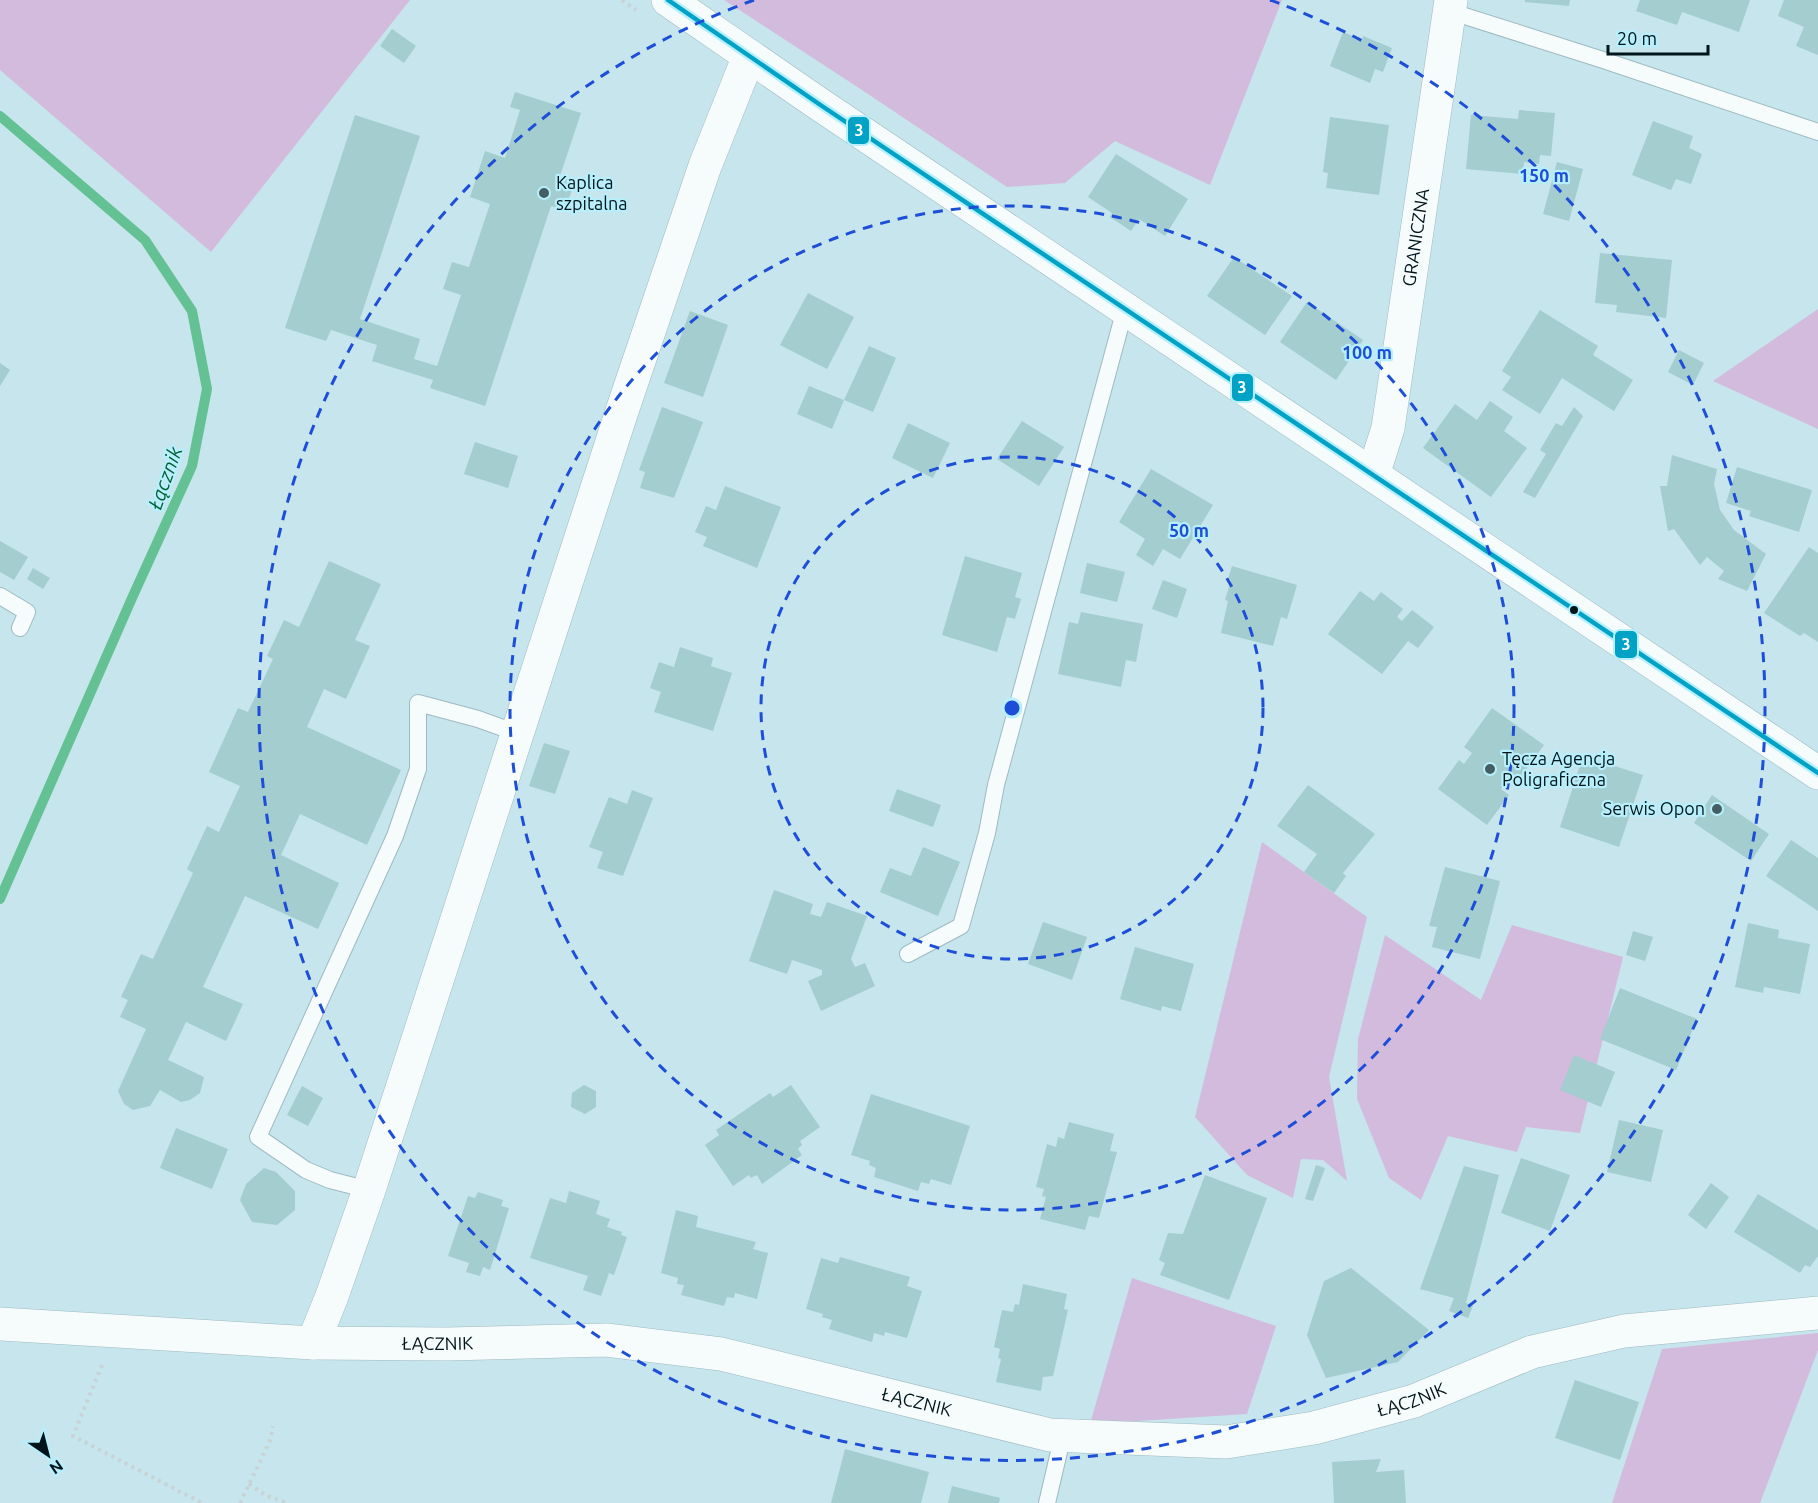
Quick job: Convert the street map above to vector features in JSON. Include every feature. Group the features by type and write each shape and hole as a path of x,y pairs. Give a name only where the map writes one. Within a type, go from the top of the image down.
{"street":[{"path":"668,0 1818,773"},
{"name":"GRANICZNA","path":"1373,475 1389,428 1450,6"},
{"path":"313,1343 369,1190 701,177 749,56"},
{"name":"ŁĄCZNIK","path":"0,1324 313,1343 447,1344 606,1340 721,1354 1050,1435 1226,1442 1303,1430 1414,1401 1532,1352 1624,1331 1818,1313"}],"lane":[{"path":"1450,6 1818,132"},
{"path":"908,954 960,926 1125,309"},
{"path":"0,596 27,612 20,628"},
{"path":"369,1190 330,1180 306,1170 258,1137 395,836 418,769 418,703 478,719 517,733"},
{"path":"1047,1503 1063,1435"}],"path":[{"path":"102,1365 74,1436 202,1503"},
{"path":"240,1503 270,1442 273,1426"},
{"path":"249,1484 266,1495 287,1503"}],"shaded area":[{"path":"0,0 410,0 211,252 0,70"},
{"path":"724,0 1282,0 1210,185 1115,141 1065,183 1007,187"},
{"path":"1818,309 1818,429 1713,381"},
{"path":"1262,842 1367,917 1329,1077 1347,1181 1323,1160 1301,1159 1293,1198 1247,1175 1195,1117"},
{"path":"1512,925 1623,957 1580,1133 1526,1127 1517,1152 1448,1136 1421,1200 1389,1178 1357,1099 1358,1039 1385,935 1481,1000"},
{"path":"1132,1278 1276,1326 1247,1414 1090,1424"},
{"path":"1818,1333 1818,1350 1760,1503 1612,1503 1662,1349"}],"building":[{"path":"1525,0 1570,0 1569,6 1525,2"},
{"path":"1640,0 1750,0 1739,32 1682,12 1677,25 1636,11"},
{"path":"1784,0 1818,0 1818,55 1796,46 1804,27 1778,16"},
{"path":"392,29 416,46 404,63 380,46"},
{"path":"1343,32 1362,40 1363,36 1392,48 1383,72 1375,69 1370,83 1330,66"},
{"path":"515,92 581,113 560,176 575,181 565,210 551,206 485,406 430,388 433,380 372,361 377,345 331,330 326,341 285,328 355,115 420,136 360,319 420,339 414,359 437,366 461,295 443,289 452,262 469,267 490,204 470,197 485,151 505,158 520,110 510,107"},
{"path":"1519,110 1555,113 1551,156 1540,155 1539,164 1524,162 1523,174 1466,169 1471,115 1518,119"},
{"path":"1330,117 1389,125 1379,195 1326,188 1328,173 1323,172"},
{"path":"1653,121 1693,136 1689,148 1702,154 1691,184 1676,179 1671,190 1632,175"},
{"path":"1116,154 1188,199 1165,236 1139,219 1131,231 1110,217 1112,213 1088,197"},
{"path":"1557,162 1583,169 1569,221 1543,214"},
{"path":"1600,253 1672,260 1666,318 1616,312 1617,305 1595,303"},
{"path":"1234,257 1292,296 1265,335 1207,296"},
{"path":"808,293 854,317 827,369 780,345"},
{"path":"1307,302 1363,340 1336,380 1280,342"},
{"path":"1540,310 1598,346 1593,355 1633,380 1614,411 1562,378 1540,414 1502,390 1511,377 1502,371"},
{"path":"690,311 728,325 703,397 664,383"},
{"path":"869,346 896,358 873,412 844,400"},
{"path":"1679,350 1704,363 1693,385 1668,372"},
{"path":"0,363 10,370 0,386"},
{"path":"809,386 844,400 832,429 797,414"},
{"path":"1490,401 1513,417 1504,431 1527,448 1491,497 1423,448 1455,404 1477,420"},
{"path":"662,407 703,422 674,498 640,488 645,472 639,470"},
{"path":"1574,407 1583,416 1535,498 1523,492 1546,454 1540,450 1556,423 1562,426"},
{"path":"1022,421 1064,447 1039,486 997,459"},
{"path":"908,423 950,443 933,478 892,458"},
{"path":"475,442 518,456 508,488 464,474"},
{"path":"1672,455 1717,469 1714,484 1720,510 1734,530 1766,554 1747,591 1718,579 1724,571 1707,557 1700,565 1674,529 1668,531 1660,486 1667,486"},
{"path":"1737,467 1812,490 1799,532 1749,516 1751,511 1726,503"},
{"path":"1151,469 1213,505 1180,559 1163,549 1153,566 1136,555 1145,539 1119,522"},
{"path":"725,486 781,507 757,568 703,546 707,537 695,532 706,506 716,510"},
{"path":"0,541 28,557 14,580 0,572"},
{"path":"1809,547 1818,553 1818,642 1804,633 1800,636 1764,613"},
{"path":"965,556 1022,573 1015,597 1021,599 1015,619 1007,617 997,652 942,635"},
{"path":"329,561 381,584 355,640 370,646 346,699 324,689 307,727 401,770 367,845 300,814 281,855 339,883 318,929 245,896 203,987 243,1004 226,1041 186,1022 168,1060 204,1077 200,1093 190,1100 181,1102 160,1090 150,1106 133,1110 124,1104 118,1091 146,1029 120,1017 128,1000 121,997 141,954 153,959 193,873 187,869 207,826 219,832 240,786 209,772 238,708 248,712 273,659 267,656 284,620 299,627"},
{"path":"1087,563 1125,572 1117,602 1080,593"},
{"path":"1232,566 1297,585 1287,619 1281,617 1273,646 1221,633 1228,601 1225,600 1231,580 1228,579"},
{"path":"33,568 50,578 43,589 27,579"},
{"path":"1163,580 1187,589 1177,618 1152,609"},
{"path":"1360,591 1374,601 1381,592 1403,609 1397,617 1402,621 1412,610 1434,627 1418,648 1408,641 1382,674 1328,634"},
{"path":"1081,612 1143,624 1136,662 1126,660 1121,687 1058,674 1069,622 1078,624"},
{"path":"680,647 713,658 711,666 732,673 713,731 654,712 661,692 650,688 659,662 674,667"},
{"name":"Tęcza Agencja Poligraficzna","path":"1492,708 1544,745 1519,779 1512,774 1501,789 1509,795 1487,825 1438,789 1459,760 1464,764 1472,753 1464,747"},
{"path":"544,743 570,751 555,794 529,786"},
{"path":"1583,756 1643,775 1619,847 1560,827"},
{"path":"1308,785 1375,834 1343,873 1346,876 1334,893 1304,872 1317,854 1277,826"},
{"path":"897,789 941,805 933,827 889,811"},
{"path":"632,790 653,798 623,876 597,868 603,852 589,847 609,797 627,804"},
{"path":"1712,795 1769,834 1751,861 1694,823"},
{"path":"1791,840 1818,858 1818,911 1766,876"},
{"path":"923,847 960,862 938,916 880,892 890,868 911,876"},
{"path":"1445,867 1500,881 1480,959 1432,947 1437,927 1429,926"},
{"path":"774,890 813,904 810,914 821,917 827,902 867,916 851,959 855,967 865,963 875,986 821,1011 808,981 822,975 822,970 792,960 787,974 749,961"},
{"path":"1043,922 1087,937 1072,980 1028,964"},
{"path":"1748,923 1779,930 1778,938 1810,944 1800,994 1764,987 1763,993 1735,987"},
{"path":"1633,931 1653,937 1645,961 1626,955"},
{"path":"1135,947 1194,964 1181,1011 1162,1006 1161,1011 1120,999"},
{"path":"1620,988 1697,1019 1676,1070 1600,1039"},
{"path":"1574,1055 1615,1072 1601,1107 1560,1090"},
{"path":"584,1085 596,1091 596,1107 585,1114 571,1107 572,1093"},
{"path":"791,1085 820,1127 800,1141 802,1145 798,1149 802,1155 762,1184 757,1175 751,1178 749,1175 733,1186 705,1145 719,1135 716,1130 770,1093 773,1097"},
{"path":"302,1086 323,1098 308,1126 287,1115"},
{"path":"871,1094 970,1126 951,1185 931,1179 929,1184 921,1182 918,1191 874,1177 876,1168 869,1165 870,1161 851,1155"},
{"path":"1619,1120 1663,1130 1651,1182 1607,1172"},
{"path":"1069,1122 1114,1134 1110,1151 1117,1152 1099,1218 1089,1216 1085,1230 1040,1219 1046,1197 1042,1196 1044,1189 1036,1187 1047,1144 1056,1147 1058,1137 1064,1139"},
{"path":"176,1128 228,1149 212,1189 160,1168"},
{"path":"1521,1158 1570,1175 1550,1231 1501,1213"},
{"path":"1316,1165 1325,1168 1313,1201 1305,1199"},
{"path":"1464,1166 1499,1175 1466,1303 1473,1306 1468,1318 1449,1311 1454,1298 1420,1289"},
{"path":"264,1168 276,1172 295,1191 295,1210 277,1225 252,1222 240,1200 246,1184"},
{"path":"1205,1175 1267,1198 1229,1300 1160,1275 1165,1263 1159,1260 1168,1233 1183,1234"},
{"path":"1711,1183 1729,1197 1706,1229 1688,1215"},
{"path":"569,1191 600,1201 596,1214 610,1219 607,1227 622,1232 621,1235 627,1237 614,1275 609,1273 601,1296 583,1290 588,1276 530,1258 550,1198 566,1203"},
{"path":"478,1192 503,1200 501,1206 509,1208 490,1270 483,1267 480,1276 466,1272 469,1263 448,1256 468,1196 475,1198"},
{"path":"1758,1194 1818,1230 1818,1256 1810,1267 1805,1265 1800,1273 1734,1232"},
{"path":"676,1210 698,1216 696,1227 756,1242 753,1249 768,1253 757,1299 735,1293 734,1298 727,1297 724,1306 681,1295 684,1285 677,1284 678,1278 661,1273"},
{"path":"840,1257 910,1277 907,1286 922,1291 907,1338 885,1332 884,1336 874,1333 872,1342 829,1329 832,1320 822,1317 823,1314 806,1309 821,1258 838,1263"},
{"path":"1351,1268 1429,1330 1398,1362 1326,1378 1307,1335 1324,1281"},
{"path":"1023,1284 1067,1294 1064,1309 1068,1310 1053,1376 1043,1377 1041,1391 996,1382 1001,1359 998,1358 1000,1349 994,1347 1002,1310 1013,1312 1015,1304 1019,1305"},
{"path":"1575,1380 1639,1402 1620,1460 1555,1438"},
{"path":"845,1449 929,1472 921,1503 831,1503"},
{"path":"1381,1459 1376,1472 1404,1470 1406,1503 1334,1503 1332,1462"},
{"path":"952,1486 1000,1498 999,1503 948,1503"}],"waterway":[{"name":"Łącznik","path":"0,116 145,240 192,311 207,389 192,466 0,899"}],"transit line":[{"name":"3","path":"668,0 819,104 1818,773"}],"place":[{"name":"Kaplica szpitalna","path":"544,193"},
{"name":"Tęcza Agencja Poligraficzna","path":"1490,769"},
{"name":"Serwis Opon","path":"1717,809"}]}
